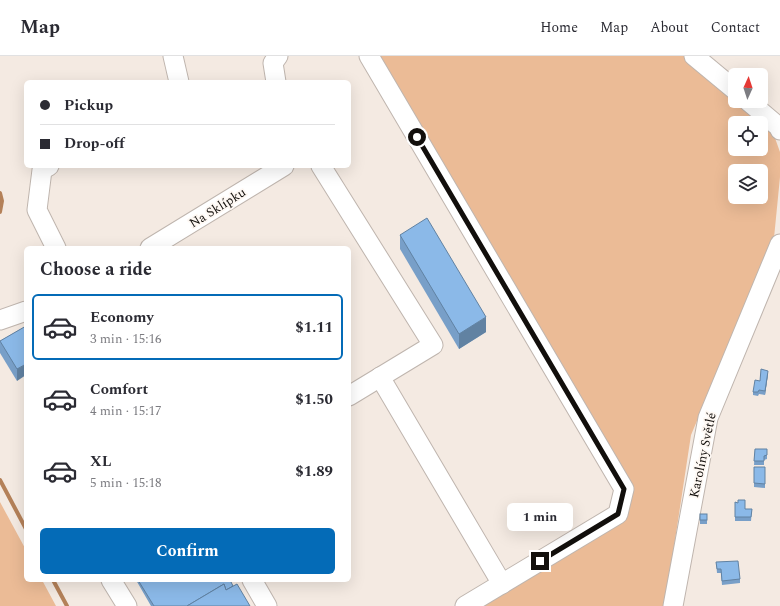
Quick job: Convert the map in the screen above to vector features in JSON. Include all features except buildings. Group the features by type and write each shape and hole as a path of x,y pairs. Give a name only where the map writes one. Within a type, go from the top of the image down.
{"street":[{"path":"173,56 179,80"},
{"path":"276,80 273,63 278,56"},
{"path":"369,56 624,489 618,514 465,606"},
{"path":"694,56 728,84"},
{"path":"756,108 779,127 780,130"},
{"path":"46,168 42,170 37,210 55,246"},
{"name":"Na Sklípku","path":"153,246 281,168"},
{"path":"321,168 433,345 351,395"},
{"name":"Karolíny Světlé","path":"673,606 708,418 780,244"},
{"path":"0,320 24,312"},
{"path":"380,377 502,584"},
{"path":"112,582 127,606"},
{"path":"253,582 267,606"}],"shaded area":[{"path":"374,56 702,56 728,76 728,108 764,108 767,116 728,116 728,156 768,156 768,119 780,152 780,177 774,238 691,435 665,606 479,606 619,524 630,506 629,486"},
{"path":"0,502 24,546 24,582 43,582 56,606 0,606"}],"waterway":[{"path":"0,193 2,201 0,212"},
{"path":"0,480 24,525"},
{"path":"54,582 67,606"}],"route":[{"path":"417,137 624,489 618,514 540,561"}]}
